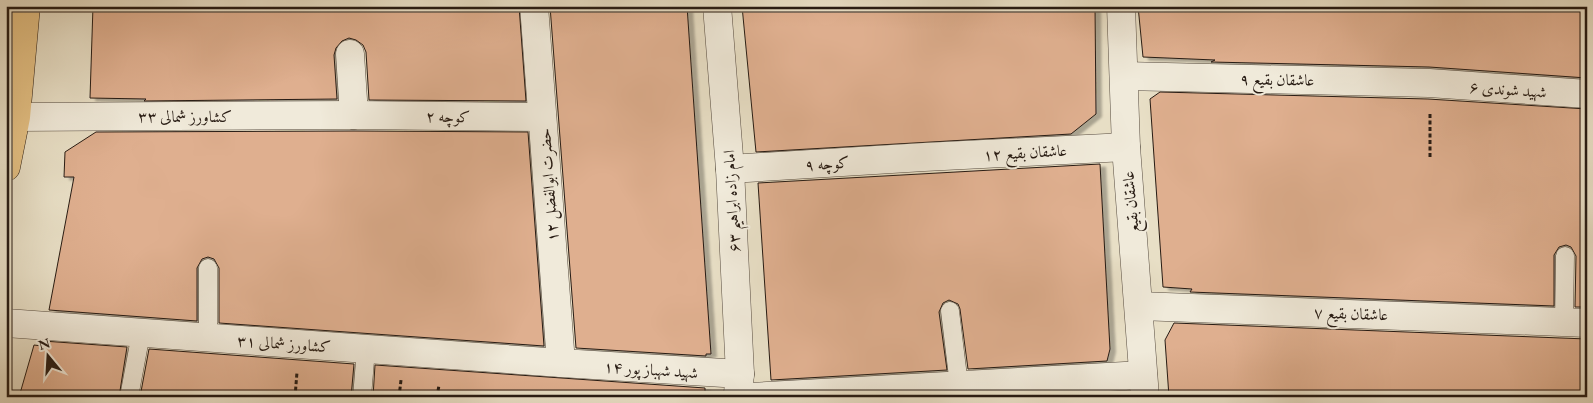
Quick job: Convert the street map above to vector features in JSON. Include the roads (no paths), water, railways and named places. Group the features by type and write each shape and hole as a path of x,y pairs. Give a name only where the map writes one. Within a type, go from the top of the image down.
{"main road":[{"path":"6,167 16,116 26,6"}],"street":[{"name":"حضرت ابوالفضل ۱۲","path":"534,6 562,363"},
{"name":"امام زاده ابراهیم ۶۳","path":"717,6 730,169 743,389"},
{"name":"عاشقان بقیع","path":"1121,6 1126,147 1144,386"},
{"path":"350,54 354,115"},
{"name":"عاشقان بقیع ۹","path":"1124,76 1429,83"},
{"name":"شهید شوندی ۶","path":"1429,83 1587,94"},
{"name":"کشاورز شمالی ۳۳","path":"16,116 354,115"},
{"name":"کوچه ۲","path":"354,115 542,118"},
{"name":"عاشقان بقیع ۱۲","path":"924,156 1126,147"},
{"name":"کوچه ۹","path":"730,169 924,156"},
{"name":"عاشقان بقیع ۷","path":"1139,306 1575,322"},
{"name":"کشاورز شمالی ۳۱","path":"6,323 562,363"},
{"name":"شهید شهباز پور ۱۴","path":"562,363 743,389 959,385 1144,386"}],"lane":[{"path":"1565,256 1575,322"},
{"path":"208,268 208,338"},
{"path":"950,311 959,385"},
{"path":"129,397 141,333"},
{"path":"362,397 366,349"}]}
